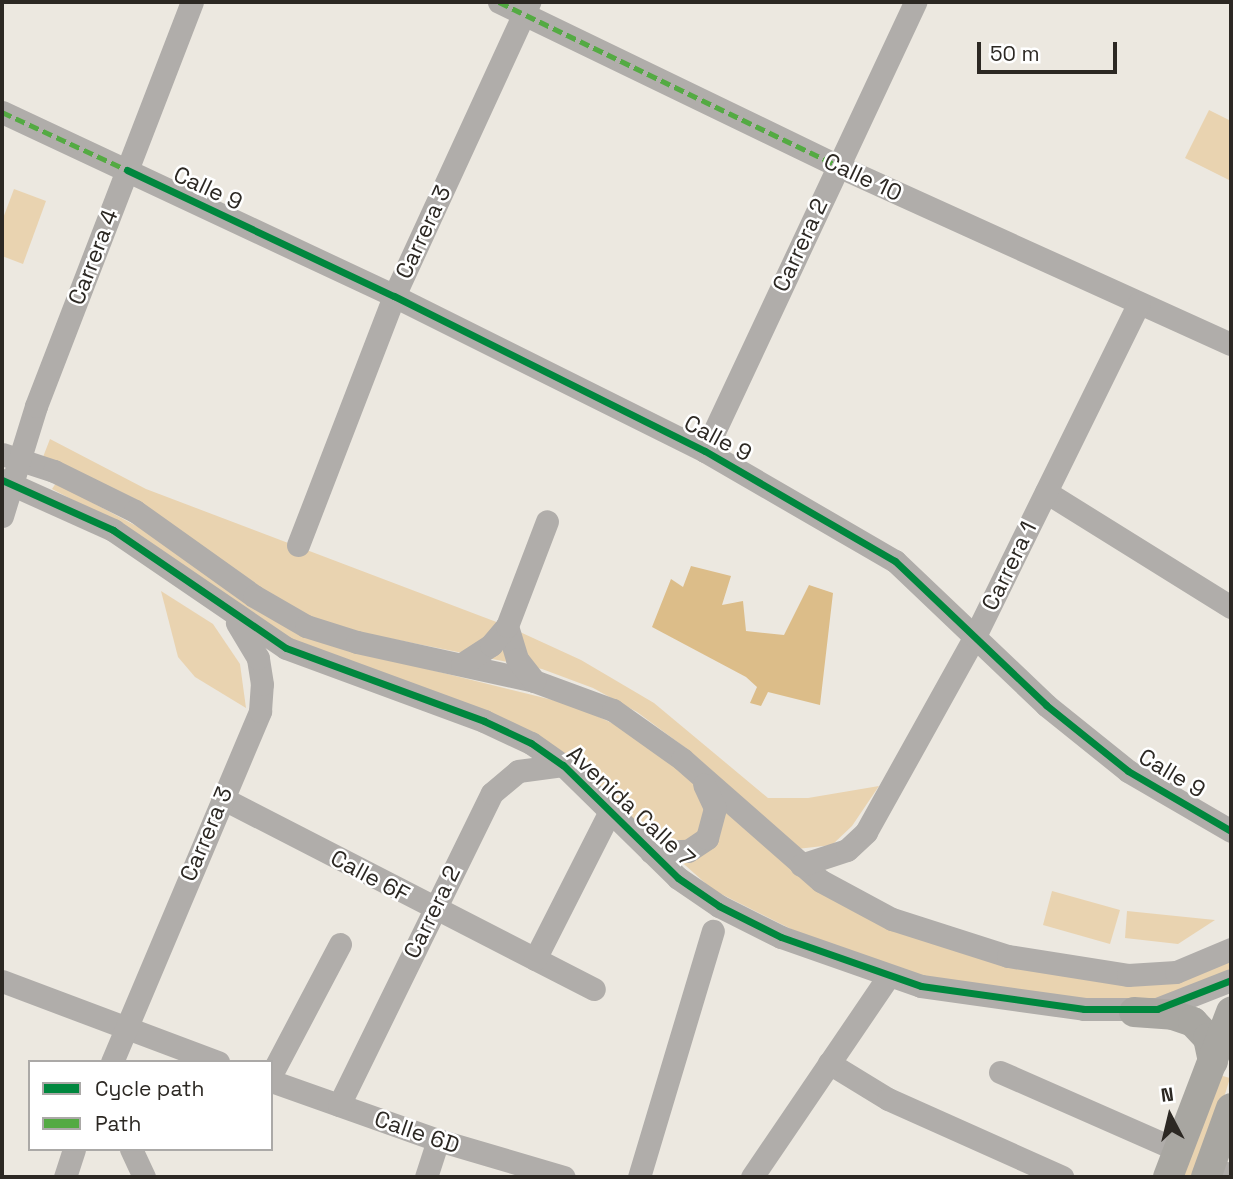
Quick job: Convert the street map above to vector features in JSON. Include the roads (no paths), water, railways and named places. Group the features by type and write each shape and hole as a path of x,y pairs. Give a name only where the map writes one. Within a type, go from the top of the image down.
{"main road":[{"path":"1134,1012 1173,1014 1193,1022 1208,1038 1213,1061"},
{"path":"1174,1164 1231,1012"},
{"path":"1216,1173 1231,1108"}],"street":[{"name":"Carrera 4","path":"2,516 12,457 36,406 192,2"},
{"name":"Calle 10","path":"499,2 527,8 838,166 1231,344"},
{"name":"Carrera 2","path":"705,451 915,2"},
{"name":"Carrera 3","path":"298,545 394,296 527,8"},
{"name":"Calle 9","path":"2,112 394,296 705,451 895,561 1046,705 1128,771 1231,831"},
{"name":"Carrera 1","path":"800,865 847,850 866,832 975,636 1139,303"},
{"path":"12,457 135,511 254,596 306,626 357,642 534,681 621,714 695,771 800,865 844,897 892,919 984,949 1064,968 1128,975 1177,972 1231,949"},
{"name":"Avenida Calle 7","path":"7,481 113,530 174,569 225,610 303,656 484,721 563,765 678,878 726,910 781,937 887,978 999,1000 1134,1012 1176,1004 1231,981"},
{"path":"1046,492 1231,607"},
{"path":"462,664 491,645 507,626 547,521"},
{"name":"Carrera 3","path":"113,1060 123,1028 260,711 262,684 253,646 225,610"},
{"path":"507,626 517,659 534,681"},
{"name":"Carrera 2","path":"339,1105 434,909 499,784 528,767 563,765"},
{"path":"651,852 688,851 710,834 715,808 695,771"},
{"name":"Calle 6F","path":"222,798 594,989"},
{"path":"535,959 610,811"},
{"path":"639,1177 713,931"},
{"path":"273,1071 340,944"},
{"path":"752,1177 887,978"},
{"path":"2,981 212,1060"},
{"path":"829,1063 888,1099 1062,1177"},
{"path":"1000,1072 1174,1164"},
{"name":"Calle 6D","path":"273,1082 438,1140 564,1177"},
{"path":"426,1177 438,1140"},
{"path":"65,1177 73,1151"},
{"path":"132,1151 144,1177"}]}
